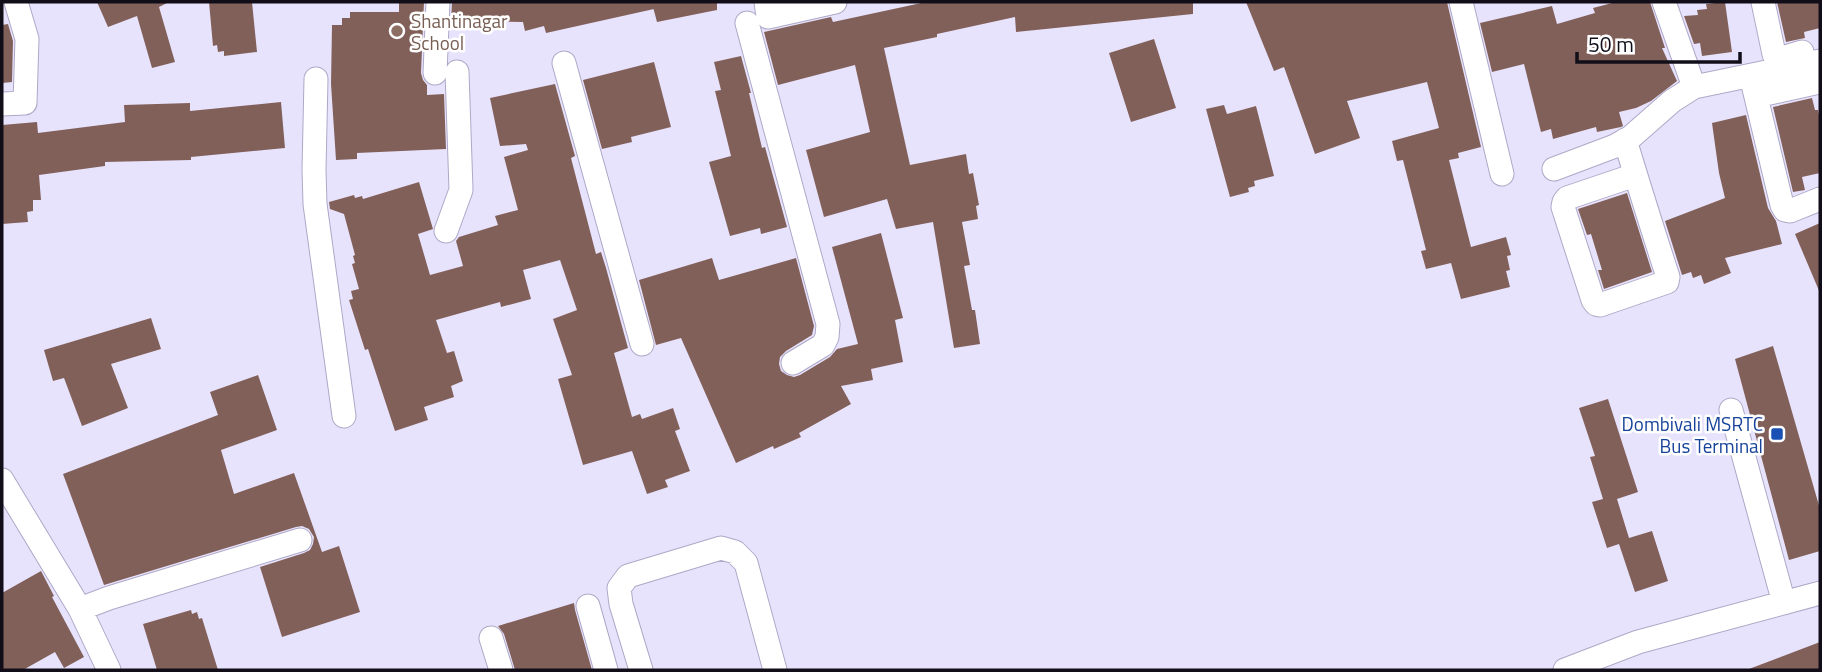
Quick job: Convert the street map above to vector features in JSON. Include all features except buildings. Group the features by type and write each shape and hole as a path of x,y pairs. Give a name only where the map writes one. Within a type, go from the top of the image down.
{"street":[{"path":"2,104 25,103 27,39 16,2"},
{"path":"438,2 461,190 446,231"},
{"path":"793,363 822,345 827,337 828,324 760,14 835,2"},
{"path":"1461,2 1502,174"},
{"path":"1664,2 1694,87"},
{"path":"1763,2 1776,57 1818,73"},
{"path":"564,63 642,344"},
{"path":"1554,169 1625,141 1672,101 1694,87 1753,86 1818,73"},
{"path":"316,79 315,204 344,416"},
{"path":"1753,86 1782,205 1785,210 1790,211 1820,199"},
{"path":"1625,141 1668,277 1667,282 1600,305 1595,304 1563,202 1567,198 1635,175"},
{"path":"1731,410 1784,603"},
{"path":"2,480 80,609 109,670"},
{"path":"80,609 300,540"},
{"path":"641,670 621,604 619,588 628,576 721,548 735,552 746,564 775,670"},
{"path":"1565,670 1638,642 1820,593"},
{"path":"588,606 606,670"},
{"path":"491,638 501,670"}],"place":[{"name":"Shantinagar School","path":"397,31"},
{"name":"Dombivali MSRTC Bus Terminal","path":"1777,434"}]}
